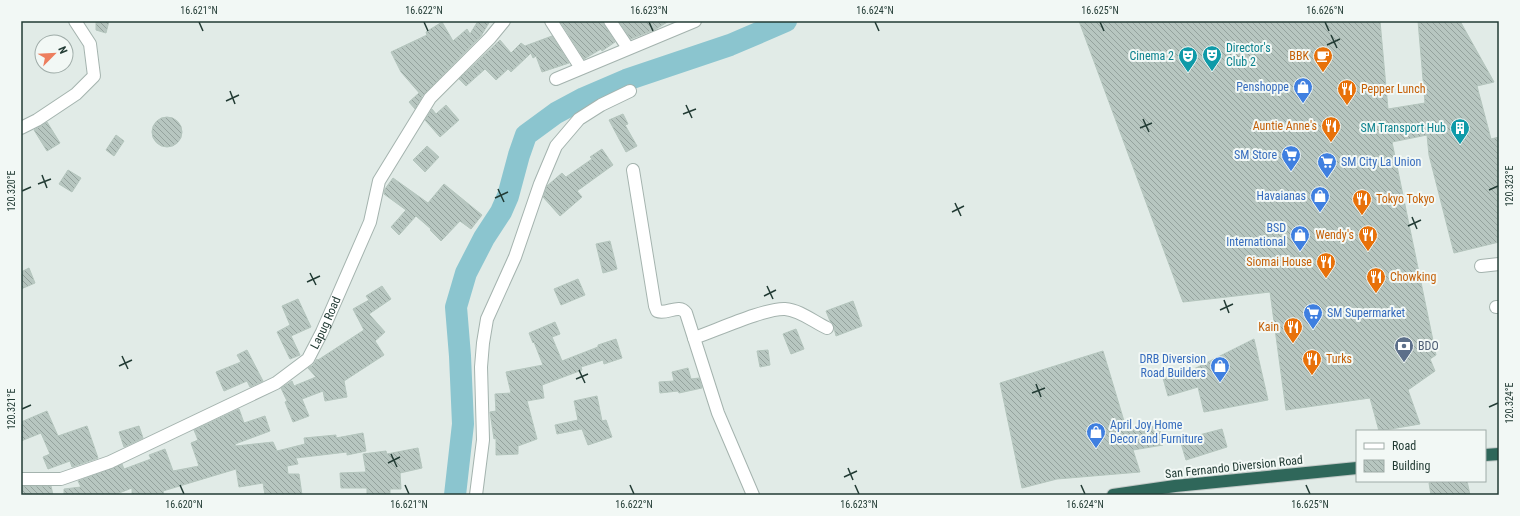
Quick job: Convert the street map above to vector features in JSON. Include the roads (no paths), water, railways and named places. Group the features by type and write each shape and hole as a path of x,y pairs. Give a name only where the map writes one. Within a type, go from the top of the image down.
{"highway":[{"path":"1486,455 1499,454"},
{"name":"San Fernando Diversion Road","path":"1113,495 1175,486 1356,468"}],"street":[{"path":"21,128 37,120 76,94 94,76 90,44 75,21"},
{"name":"Lapug Road","path":"21,479 61,479 110,462 276,383 308,359 322,332 370,222 379,181 430,98 490,38 504,21"},
{"path":"551,21 581,68"},
{"path":"610,21 628,48"},
{"path":"556,79 628,48 672,25 694,21"},
{"path":"476,495 483,440 481,367 486,319 514,257 540,184 556,146 579,119 601,105 630,91"},
{"path":"633,170 655,306 657,311 662,313 680,308 683,310 694,338 718,413 754,495"},
{"path":"1481,266 1499,264"},
{"path":"694,338 766,312 785,309 800,314 827,328"}],"waterway":[{"path":"455,495 463,424 456,307 466,273 484,238 501,212 508,196 526,135 556,113 584,98 626,80 730,45 786,21"}],"place":[{"name":"Director's Club 2","path":"1212,72"},
{"name":"Cinema 2","path":"1188,73"},
{"name":"BBK","path":"1323,73"},
{"name":"Penshoppe","path":"1303,104"},
{"name":"Pepper Lunch","path":"1347,106"},
{"name":"Auntie Anne's","path":"1331,143"},
{"name":"SM Transport Hub","path":"1460,145"},
{"name":"SM Store","path":"1291,172"},
{"name":"SM City La Union","path":"1327,179"},
{"name":"Havaianas","path":"1320,213"},
{"name":"Tokyo Tokyo","path":"1362,216"},
{"name":"BSD International","path":"1300,252"},
{"name":"Wendy's","path":"1368,252"},
{"name":"Siomai House","path":"1326,279"},
{"name":"Chowking","path":"1376,294"},
{"name":"SM Supermarket","path":"1313,330"},
{"name":"Kain","path":"1293,344"},
{"name":"BDO","path":"1404,363"},
{"name":"Turks","path":"1312,376"},
{"name":"DRB Diversion Road Builders","path":"1220,383"},
{"name":"April Joy Home Decor and Furniture","path":"1096,449"}]}
